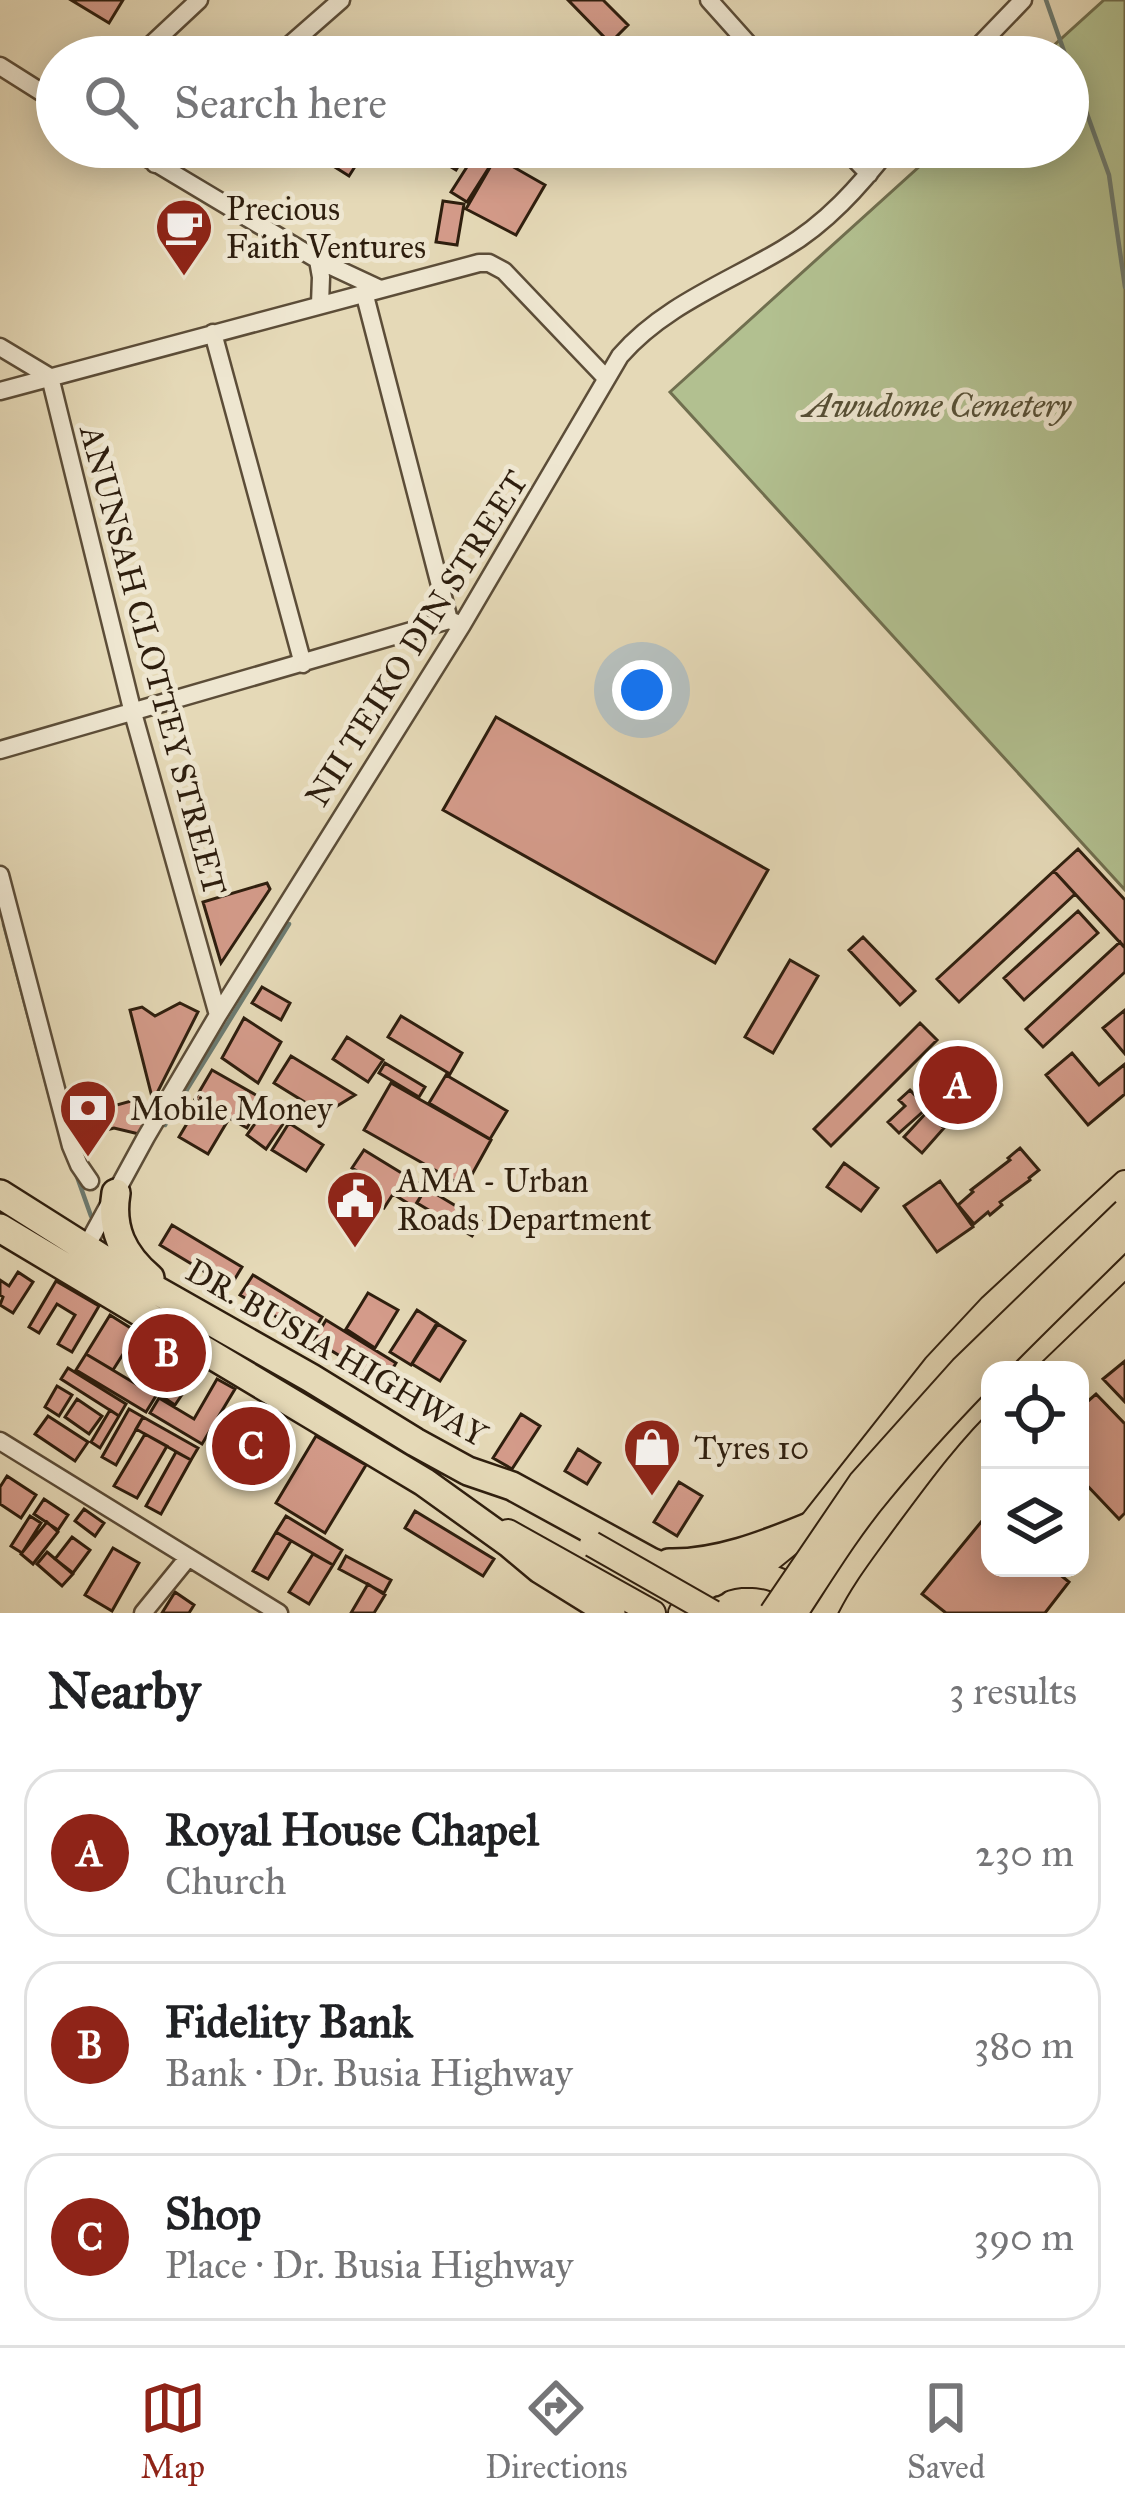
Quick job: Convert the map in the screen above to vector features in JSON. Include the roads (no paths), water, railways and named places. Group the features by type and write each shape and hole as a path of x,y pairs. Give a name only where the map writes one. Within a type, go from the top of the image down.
{"highway":[{"path":"103,1187 117,1236 141,1270 176,1301"},
{"name":"DR. BUSIA HIGHWAY","path":"0,1194 468,1471 512,1486 651,1562 714,1582"},
{"path":"0,1213 77,1258 88,1280"},
{"name":"DR. BUSIA HIGHWAY","path":"0,1228 449,1498 540,1568 611,1613"},
{"path":"651,1562 715,1558 809,1528"}],"main road":[{"path":"750,1575 809,1528 935,1366 1029,1269 1125,1183"},
{"path":"772,1613 861,1482 964,1368 1125,1211"},
{"path":"795,1613 879,1492 984,1374 1125,1236"},
{"path":"1024,1361 1125,1264"},
{"path":"681,1613 691,1598 714,1582 738,1574 793,1586 821,1613 919,1473 981,1403"},
{"path":"468,1471 713,1613"},
{"path":"449,1498 652,1613"}],"street":[{"path":"160,36 199,0"},
{"path":"300,36 341,0"},
{"path":"709,0 741,36"},
{"path":"988,36 1023,0"},
{"path":"0,66 36,89"},
{"path":"0,750 456,622 371,290 162,168"},
{"path":"863,168 869,174"},
{"name":"NII TEIKO DIN STREET","path":"86,1247 103,1187 218,1015 633,341 703,293 800,238 874,168"},
{"path":"318,260 320,304"},
{"path":"0,391 479,263 497,266 606,378"},
{"path":"213,333 303,664"},
{"path":"0,347 50,377"},
{"name":"ANUNSAH CLOTTEY STREET","path":"50,377 134,713 218,1015"},
{"path":"0,874 71,1146 79,1165 103,1187"},
{"path":"0,1441 279,1613"},
{"path":"143,1613 187,1559"}],"waterway":[{"path":"1046,0 1059,36"},
{"path":"1089,119 1109,175 1125,287"},
{"path":"4,924 52,1104"},
{"path":"165,1125 289,924"},
{"path":"75,1171 91,1216"}],"place":[{"name":"Precious Faith Ventures","path":"184,278"},
{"name":"Royal House Chapel","path":"958,1085"},
{"name":"Mobile Money","path":"88,1159"},
{"name":"AMA - Urban Roads Department","path":"355,1250"},
{"name":"Fidelity Bank","path":"167,1353"},
{"name":"Shop","path":"251,1446"},
{"name":"Tyres 10","path":"652,1498"}],"park label":[{"name":"Awudome Cemetery","path":"937,405"}]}
